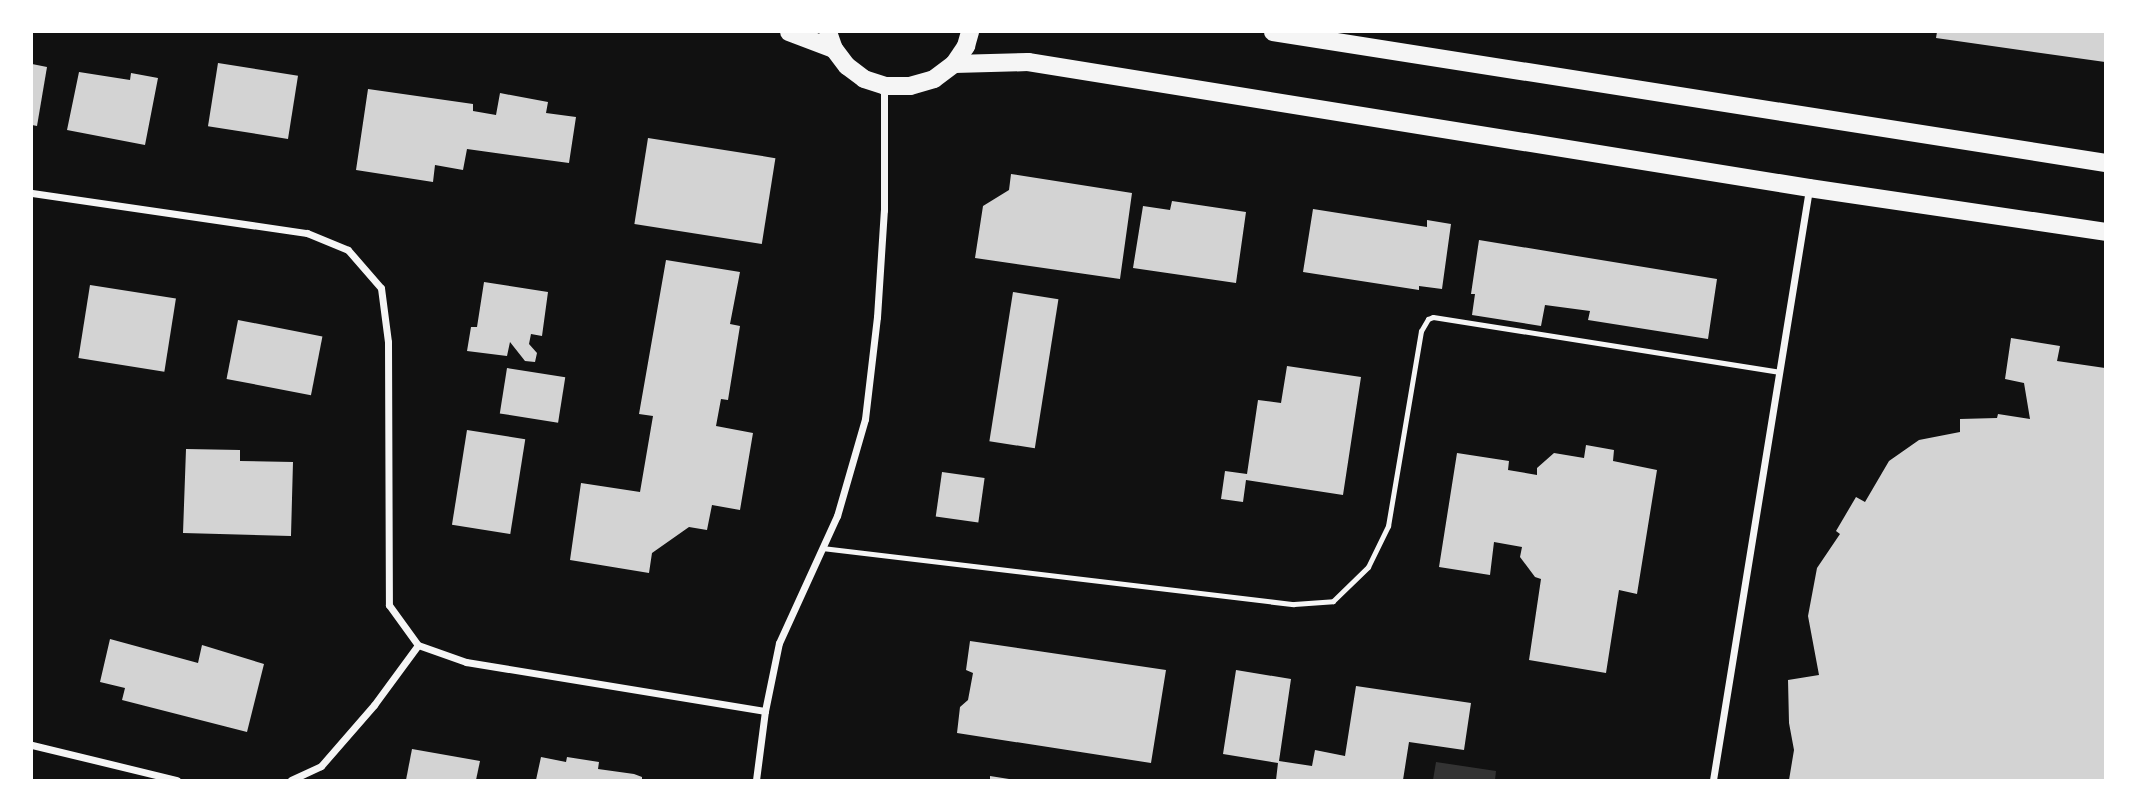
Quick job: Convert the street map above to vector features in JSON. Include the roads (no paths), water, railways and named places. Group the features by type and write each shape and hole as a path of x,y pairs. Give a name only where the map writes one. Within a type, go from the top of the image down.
{"main road":[{"path":"789,32 831,40 847,66 864,79 884,86 910,86 934,79 954,64 966,46 970,32"},
{"path":"1273,32 2105,163"},
{"path":"954,64 1035,64 1809,188 2105,232"}],"street":[{"path":"756,780 765,711 779,643 837,516 865,419 877,317 884,210 884,86"},
{"path":"1713,780 1809,188"},
{"path":"32,193 307,233 348,250 381,288 388,342 389,605 418,645 466,662 765,711"},
{"path":"291,780 321,766 374,705 418,645"},
{"path":"32,745 177,780"}],"lane":[{"path":"822,548 1294,604 1333,601 1368,567 1388,526 1420,331 1428,319 1433,317 1780,372"}]}
